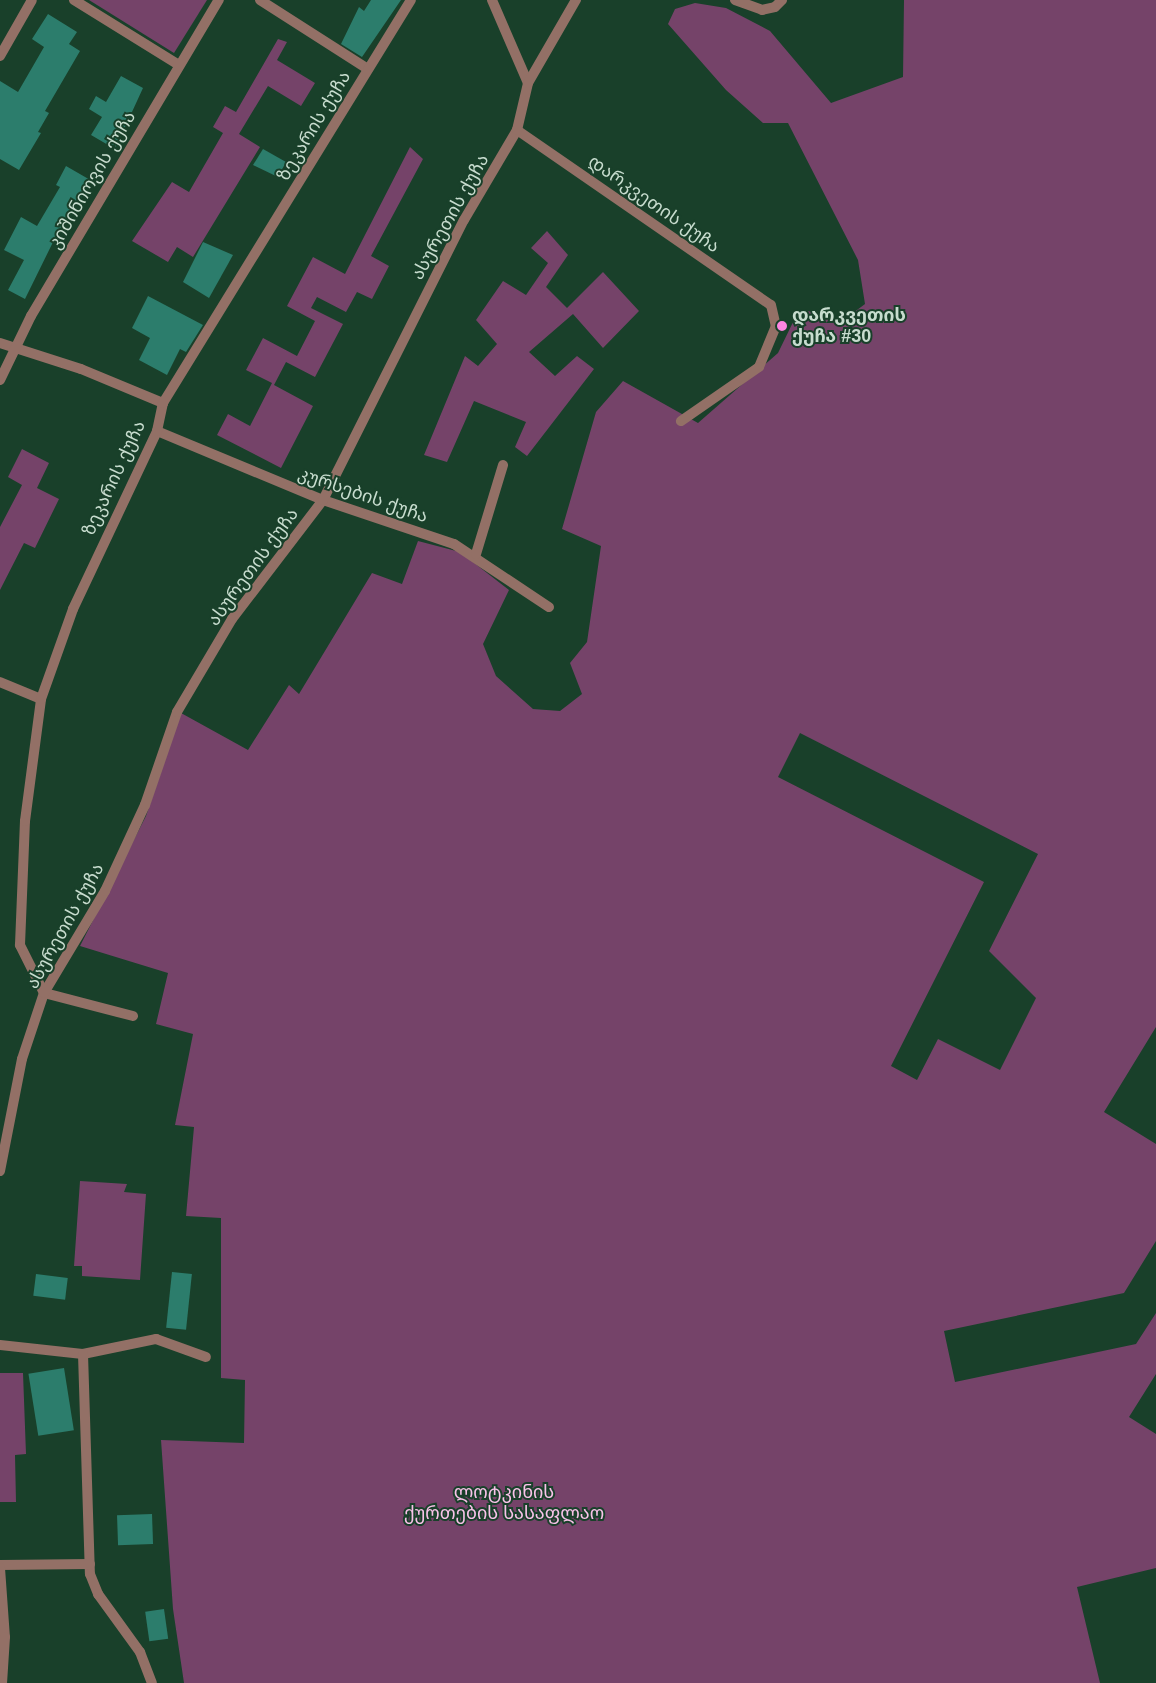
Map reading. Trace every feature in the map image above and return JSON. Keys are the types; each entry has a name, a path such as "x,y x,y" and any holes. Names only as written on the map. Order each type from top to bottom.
{"street":[{"path":"0,56 32,0"},
{"path":"74,0 179,65"},
{"name":"კიშინიოვის ქუჩა","path":"0,380 18,348 31,316 219,0"},
{"path":"260,0 368,69"},
{"name":"ზეკარის ქუჩა","path":"44,993 20,945 19,910 41,699 91,566 157,431 163,403 411,0"},
{"path":"492,0 528,83"},
{"name":"ასურეთის ქუჩა","path":"0,1172 22,1059 44,993 105,891 145,805 177,712 232,619 322,500 464,220 517,130 528,83 576,0"},
{"path":"735,0 762,10 775,7 782,0"},
{"name":"დარკვეთის ქუჩა","path":"517,130 771,305 776,326 759,367 681,421"},
{"path":"0,343 18,348 163,403"},
{"name":"კურსების ქუჩა","path":"157,431 322,500 476,554 549,607"},
{"path":"476,554 502,465"},
{"path":"0,682 41,699"},
{"path":"44,993 133,1016"},
{"path":"0,1345 83,1354 156,1339 206,1357"},
{"path":"83,1354 90,1564 98,1594 140,1652 152,1683"},
{"path":"2,1683 5,1636 0,1567 90,1564"}],"green space":[{"path":"89,0 207,0 174,53"},
{"name":"ლოტკინის ქურთების სასაფლაო","path":"904,0 1156,0 1156,1027 1104,1112 1156,1144 1156,1241 1124,1293 944,1331 955,1382 1136,1344 1156,1313 1156,1374 1129,1417 1156,1434 1156,1568 1077,1587 1100,1683 184,1683 173,1609 161,1440 244,1443 245,1380 221,1378 221,1218 186,1216 194,1127 175,1125 193,1034 156,1024 168,973 80,946 146,816 181,713 248,750 289,685 299,694 372,573 402,584 418,541 460,552 509,590 483,644 496,676 533,709 560,711 582,694 570,663 587,642 601,546 562,529 596,412 623,381 698,423 778,353 796,316 808,311 841,322 865,304 858,260 788,123 763,123 726,90 668,24 675,9 695,3 726,8 770,31 831,103 903,77","holes":["800,733 1038,854 989,951 1036,998 1000,1070 938,1039 917,1080 891,1066 984,882 778,777"]},
{"path":"278,39 287,42 277,60 315,83 301,106 268,86 239,134 260,147 193,257 177,247 168,262 132,241 172,182 189,192 223,133 213,127 225,106 236,112"},
{"path":"410,147 423,159 371,256 389,266 372,299 357,292 346,312 317,297 311,308 343,324 315,377 286,362 274,385 313,406 281,468 217,435 228,414 250,426 272,383 246,370 263,338 297,356 315,321 287,306 313,257 345,274"},
{"path":"547,231 568,255 546,287 567,308 603,272 639,311 603,348 573,314 529,352 555,376 577,356 594,369 527,456 515,447 526,422 474,401 447,462 424,455 465,356 478,366 497,344 476,320 503,281 526,295 548,263 531,248"},
{"path":"22,449 49,463 37,488 59,499 35,548 24,543 0,590 0,527 22,485 8,477"},
{"path":"80,1181 127,1184 124,1192 146,1194 140,1280 82,1276 82,1266 74,1266"},
{"path":"0,1373 23,1373 26,1454 15,1455 16,1502 0,1502"}],"building":[{"path":"371,0 401,0 362,57 341,44 359,7 364,11"},
{"path":"48,14 77,32 69,44 80,51 45,111 49,113 38,132 41,133 19,170 0,159 0,81 18,92 44,47 32,39"},
{"path":"121,76 143,88 115,149 91,135 102,117 89,109 96,96 106,102"},
{"path":"263,149 286,162 278,177 253,165"},
{"path":"66,166 92,181 56,236 25,299 8,290 24,260 4,250 21,217 37,226 60,187 56,185"},
{"path":"203,242 233,255 209,298 183,282"},
{"path":"148,296 203,325 186,352 180,349 167,375 139,360 150,338 132,328"},
{"path":"172,1272 192,1274 186,1330 166,1328"},
{"path":"36,1274 68,1278 65,1300 33,1296"},
{"path":"64,1368 74,1430 38,1436 28,1374"},
{"path":"152,1514 153,1544 118,1545 117,1515"},
{"path":"164,1609 168,1639 149,1641 145,1612"}],"place":[{"name":"დარკვეთის ქუჩა #30","path":"782,326"}]}
